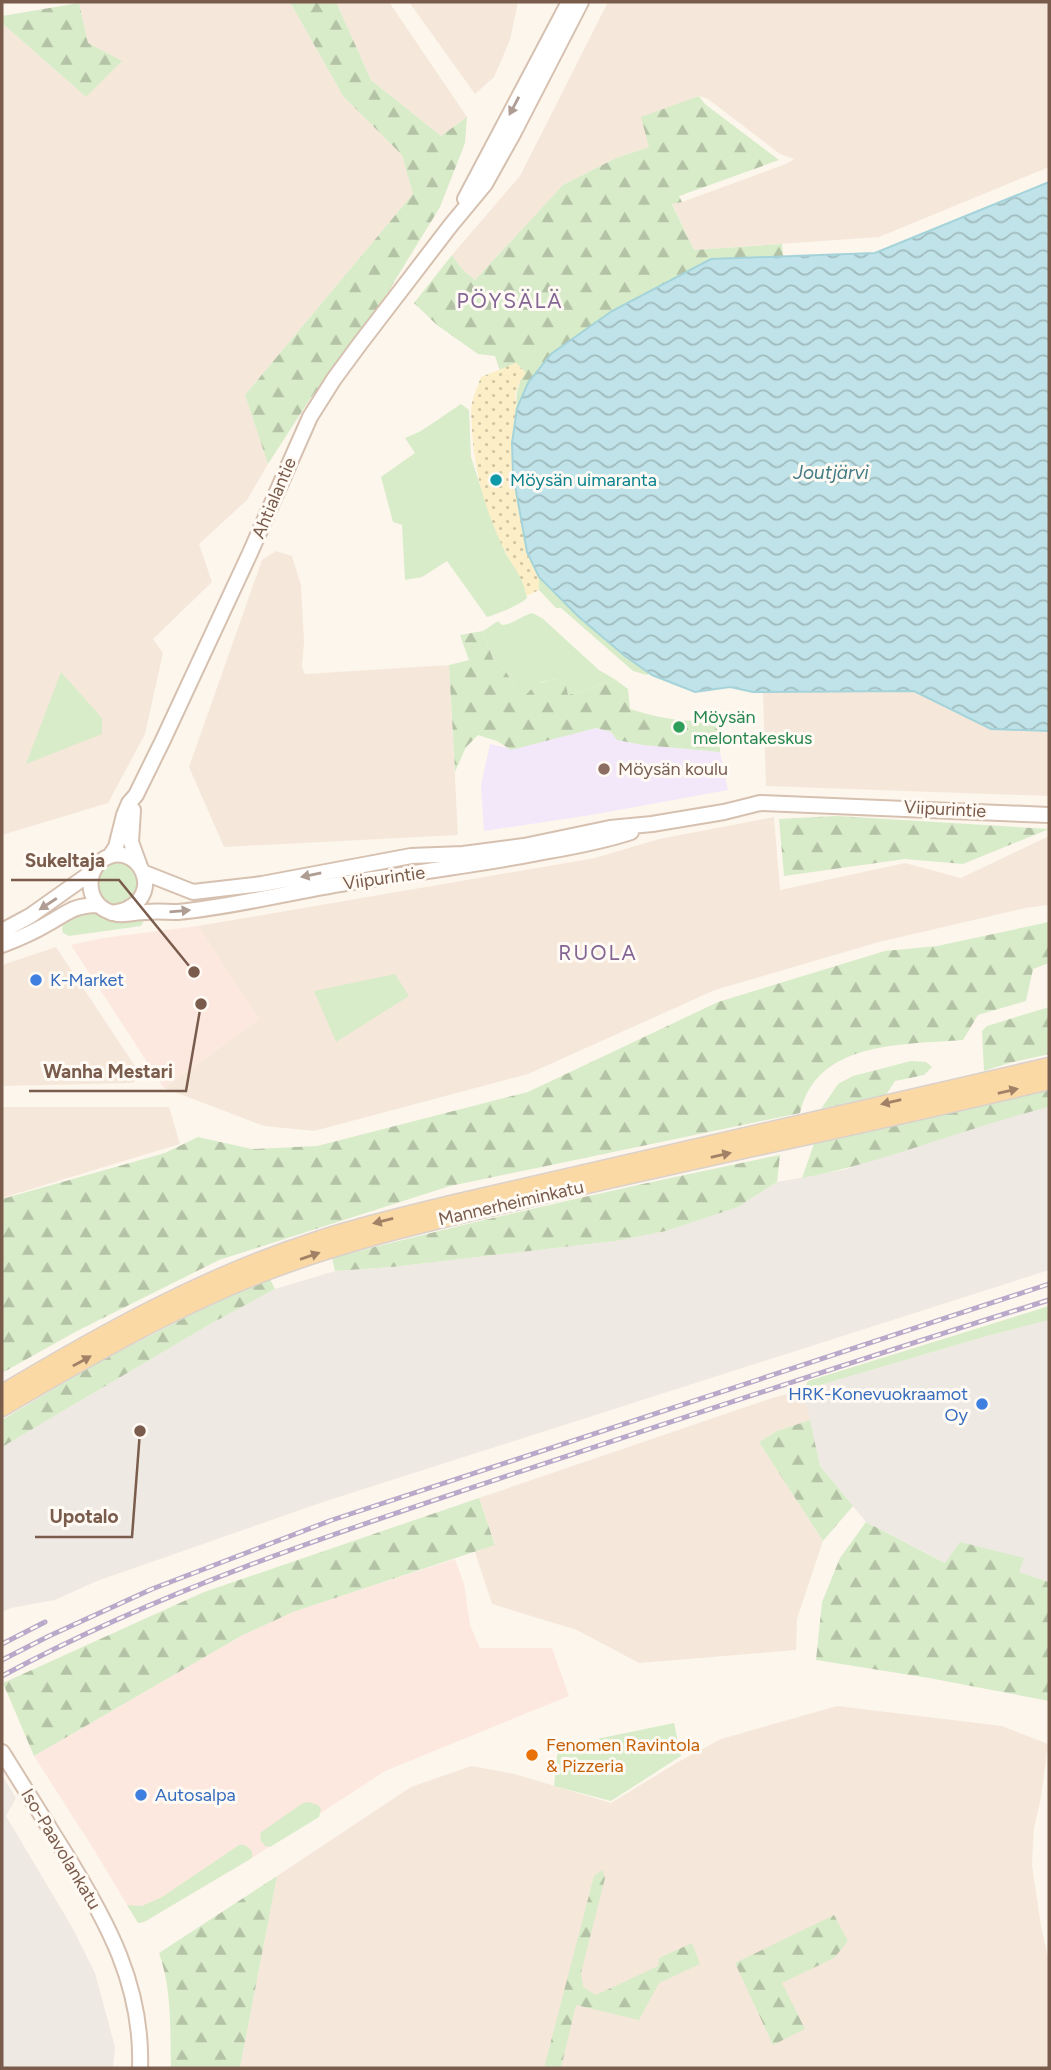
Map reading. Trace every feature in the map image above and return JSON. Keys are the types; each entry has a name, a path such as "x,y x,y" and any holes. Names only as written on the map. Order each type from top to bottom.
{"main road":[{"name":"Ahtialantie","path":"451,225 569,2"},
{"name":"Ahtialantie","path":"110,856 116,847 124,815 136,795 250,554 310,417 334,379 493,172 581,2"},
{"name":"Ahtialantie","path":"136,795 131,842 142,869"},
{"name":"Viipurintie","path":"142,869 193,892 203,891 262,884 411,856 463,854 524,846 610,828 724,812 760,803 1049,815"},
{"name":"Viipurintie","path":"112,913 125,915 194,910 337,885 489,863 590,844 652,824"},
{"path":"2,931 30,916 110,856 125,856 142,869 146,884 137,902 128,909 112,913 97,905 80,906 2,945"},
{"path":"92,872 90,886 97,905"},
{"name":"Mannerheiminkatu","path":"2,1394 66,1355 188,1290 312,1241 446,1205 1049,1066"},
{"name":"Mannerheiminkatu","path":"2,1408 73,1366 194,1302 317,1254 373,1237 504,1205 1049,1081"},
{"name":"Iso-Paavolankatu","path":"2,1752 105,1920 136,2007 141,2046 140,2068"}],"shaded area":[{"path":"290,2 343,96 402,155 413,194 245,395 268,464 247,500 199,544 212,582 153,639 163,653 145,734 108,803 2,835 2,23 86,97 88,43 79,3"},
{"path":"336,2 389,2 467,117 441,136 371,80"},
{"path":"409,2 518,2 510,40 494,77 475,94"},
{"path":"608,2 1049,2 1049,167 879,237 694,250 672,203 682,202 794,159 780,154 708,99 699,96 679,104 649,147 616,158 563,185 475,280 462,269 452,255 520,176"},
{"path":"276,551 292,556 301,585 304,642 302,667 305,674 449,665 458,835 224,847 189,767 262,560"},
{"path":"915,691 991,729 1049,731 1049,796 766,786 763,692"},
{"name":"Möysän koulu","path":"596,728 611,732 618,740 643,745 720,752 728,790 484,831 481,785 490,744 512,749"},
{"path":"774,817 780,890 905,863 961,878 1049,836 1049,905 1025,908 879,942 715,990 528,1074 314,1131 264,1126 164,1088 259,1019 198,926 595,858 659,839"},
{"path":"198,926 259,1019 164,1088 71,945 103,938"},
{"path":"56,947 135,1066 138,1075 133,1083 2,1086 2,965"},
{"path":"2,1107 169,1107 180,1144 2,1198"},
{"path":"1049,1107 1049,1270 323,1502 97,1581 55,1600 2,1612 2,1447 212,1323 275,1289 335,1271 616,1241 666,1231 738,1207 777,1182 843,1170 1010,1116"},
{"path":"1049,1320 1049,1582 1018,1572 1023,1558 946,1563 866,1522 820,1466 803,1390"},
{"path":"803,1390 810,1420 777,1431 759,1442 823,1541 797,1619 796,1650 639,1663 577,1630 492,1604 475,1552 495,1544 479,1498 772,1398"},
{"path":"455,1559 464,1584 470,1625 480,1648 552,1648 569,1696 385,1771 252,1858 144,1922 138,1923 34,1756 241,1636 293,1612"},
{"path":"837,1706 1002,1726 1048,1744 1034,1828 1032,1865 1049,1962 1049,2068 240,2068 277,1876 411,1787 471,1766 515,1774 611,1803 721,1739"},
{"path":"2,1775 16,1798 6,1816 72,1927 95,1973 115,2047 113,2068 2,2068"}],"green space":[{"path":"290,2 336,2 371,80 441,136 467,117 465,143 440,207 380,305 310,399 268,464 245,395 413,194 402,155 343,96"},
{"path":"79,3 88,43 122,61 86,97 2,23 2,16"},
{"path":"699,96 705,104 779,160 679,196 682,202 672,204 694,250 782,244 783,256 711,259 612,311 551,354 529,383 517,408 518,389 525,372 516,363 500,371 495,356 478,354 437,325 414,303 452,255 462,269 475,280 563,185 616,158 649,147 641,117"},
{"path":"461,404 469,410 471,457 492,521 506,554 523,579 527,598 487,617 447,561 422,577 405,580 402,525 393,522 381,477 415,453 405,438 421,431"},
{"path":"539,577 592,628 649,673 647,675 633,671 561,608 556,608 539,590"},
{"path":"532,613 542,618 599,670 616,680 568,695 566,685 555,679 542,682 521,702 504,669 493,659 483,631 498,621 502,625"},
{"path":"483,631 493,659 504,669 521,701 535,686 555,679 566,685 568,695 616,680 628,689 630,709 675,719 720,720 720,752 617,740 611,732 596,728 511,750 497,741 478,735 466,747 455,772 449,665 469,660 460,635"},
{"path":"61,672 102,718 102,734 26,764"},
{"path":"837,816 1049,829 963,864 905,859 784,876 779,819"},
{"path":"118,863 133,869 139,884 133,899 118,905 103,899 97,884 103,869"},
{"path":"89,910 117,919 147,915 141,926 69,936 63,933 64,921"},
{"path":"1049,922 1049,963 1033,969 1026,1001 978,1015 963,1040 890,1046 843,1059 824,1072 809,1089 800,1113 450,1186 219,1260 77,1331 2,1373 2,1199 165,1153 198,1137 252,1149 317,1146 528,1092 718,1002 885,951 937,946"},
{"path":"395,974 409,996 336,1042 314,991"},
{"path":"1049,1007 1049,1054 984,1071 982,1031 987,1026"},
{"path":"911,1061 926,1062 932,1067 924,1075 895,1081 886,1095 821,1109 838,1084 853,1076"},
{"path":"1049,1090 1049,1107 865,1163 802,1178 814,1144"},
{"path":"780,1155 777,1182 738,1207 666,1231 616,1241 335,1271 332,1258 555,1204"},
{"path":"270,1279 275,1289 212,1323 2,1447 2,1420 95,1364 198,1311"},
{"path":"1049,1306 1049,1320 803,1390 808,1381"},
{"path":"810,1420 820,1466 853,1506 823,1541 759,1442 777,1431"},
{"path":"479,1498 495,1545 293,1612 241,1636 34,1756 3,1683 204,1592"},
{"path":"866,1522 945,1563 960,1542 1024,1558 1019,1572 1049,1582 1049,1701 816,1660 822,1602 840,1558"},
{"path":"674,1723 681,1756 611,1801 554,1786 558,1747"},
{"path":"309,1802 321,1809 319,1817 270,1847 265,1846 260,1833 303,1803"},
{"path":"239,1845 245,1845 252,1851 252,1858 144,1922 138,1923 127,1905 142,1906 162,1897"},
{"path":"602,1870 605,1878 581,1973 583,1987 596,1995 658,1966 659,1958 692,1943 700,1964 659,1983 639,2020 576,2005 561,2068 544,2068 594,1876"},
{"path":"277,1876 240,2068 171,2068 168,1995 159,1953"},
{"path":"834,1915 848,1941 834,1958 782,1983 805,2029 773,2045 735,1963"}],"sand":[{"name":"Möysän uimaranta","path":"516,363 526,373 515,395 517,408 512,444 527,552 539,577 539,590 527,596 487,508 475,461 471,416 471,406 481,377"}],"water":[{"name":"Joutjärvi","path":"1049,182 1049,731 991,729 914,691 753,692 730,687 695,692 652,675 625,656 579,617 539,577 527,552 513,474 512,443 517,408 528,383 551,354 612,311 711,259 875,253"}],"railway":[{"path":"2,1660 152,1589 332,1520 1049,1284"},
{"path":"2,1676 128,1615 323,1538 1049,1300"},
{"path":"2,1644 45,1622"}],"place":[{"name":"Möysän uimaranta","path":"496,480"},
{"name":"Möysän melontakeskus","path":"679,727"},
{"name":"Möysän koulu","path":"604,769"},
{"name":"Sukeltaja","path":"194,972"},
{"name":"K-Market","path":"36,980"},
{"name":"Wanha Mestari","path":"201,1004"},
{"name":"HRK-Konevuokraamot Oy","path":"982,1404"},
{"name":"Upotalo","path":"140,1431"},
{"name":"Fenomen Ravintola & Pizzeria","path":"532,1755"},
{"name":"Autosalpa","path":"141,1795"}],"district":[{"name":"PÖYSÄLÄ","path":"510,300"},
{"name":"RUOLA","path":"598,952"}]}
